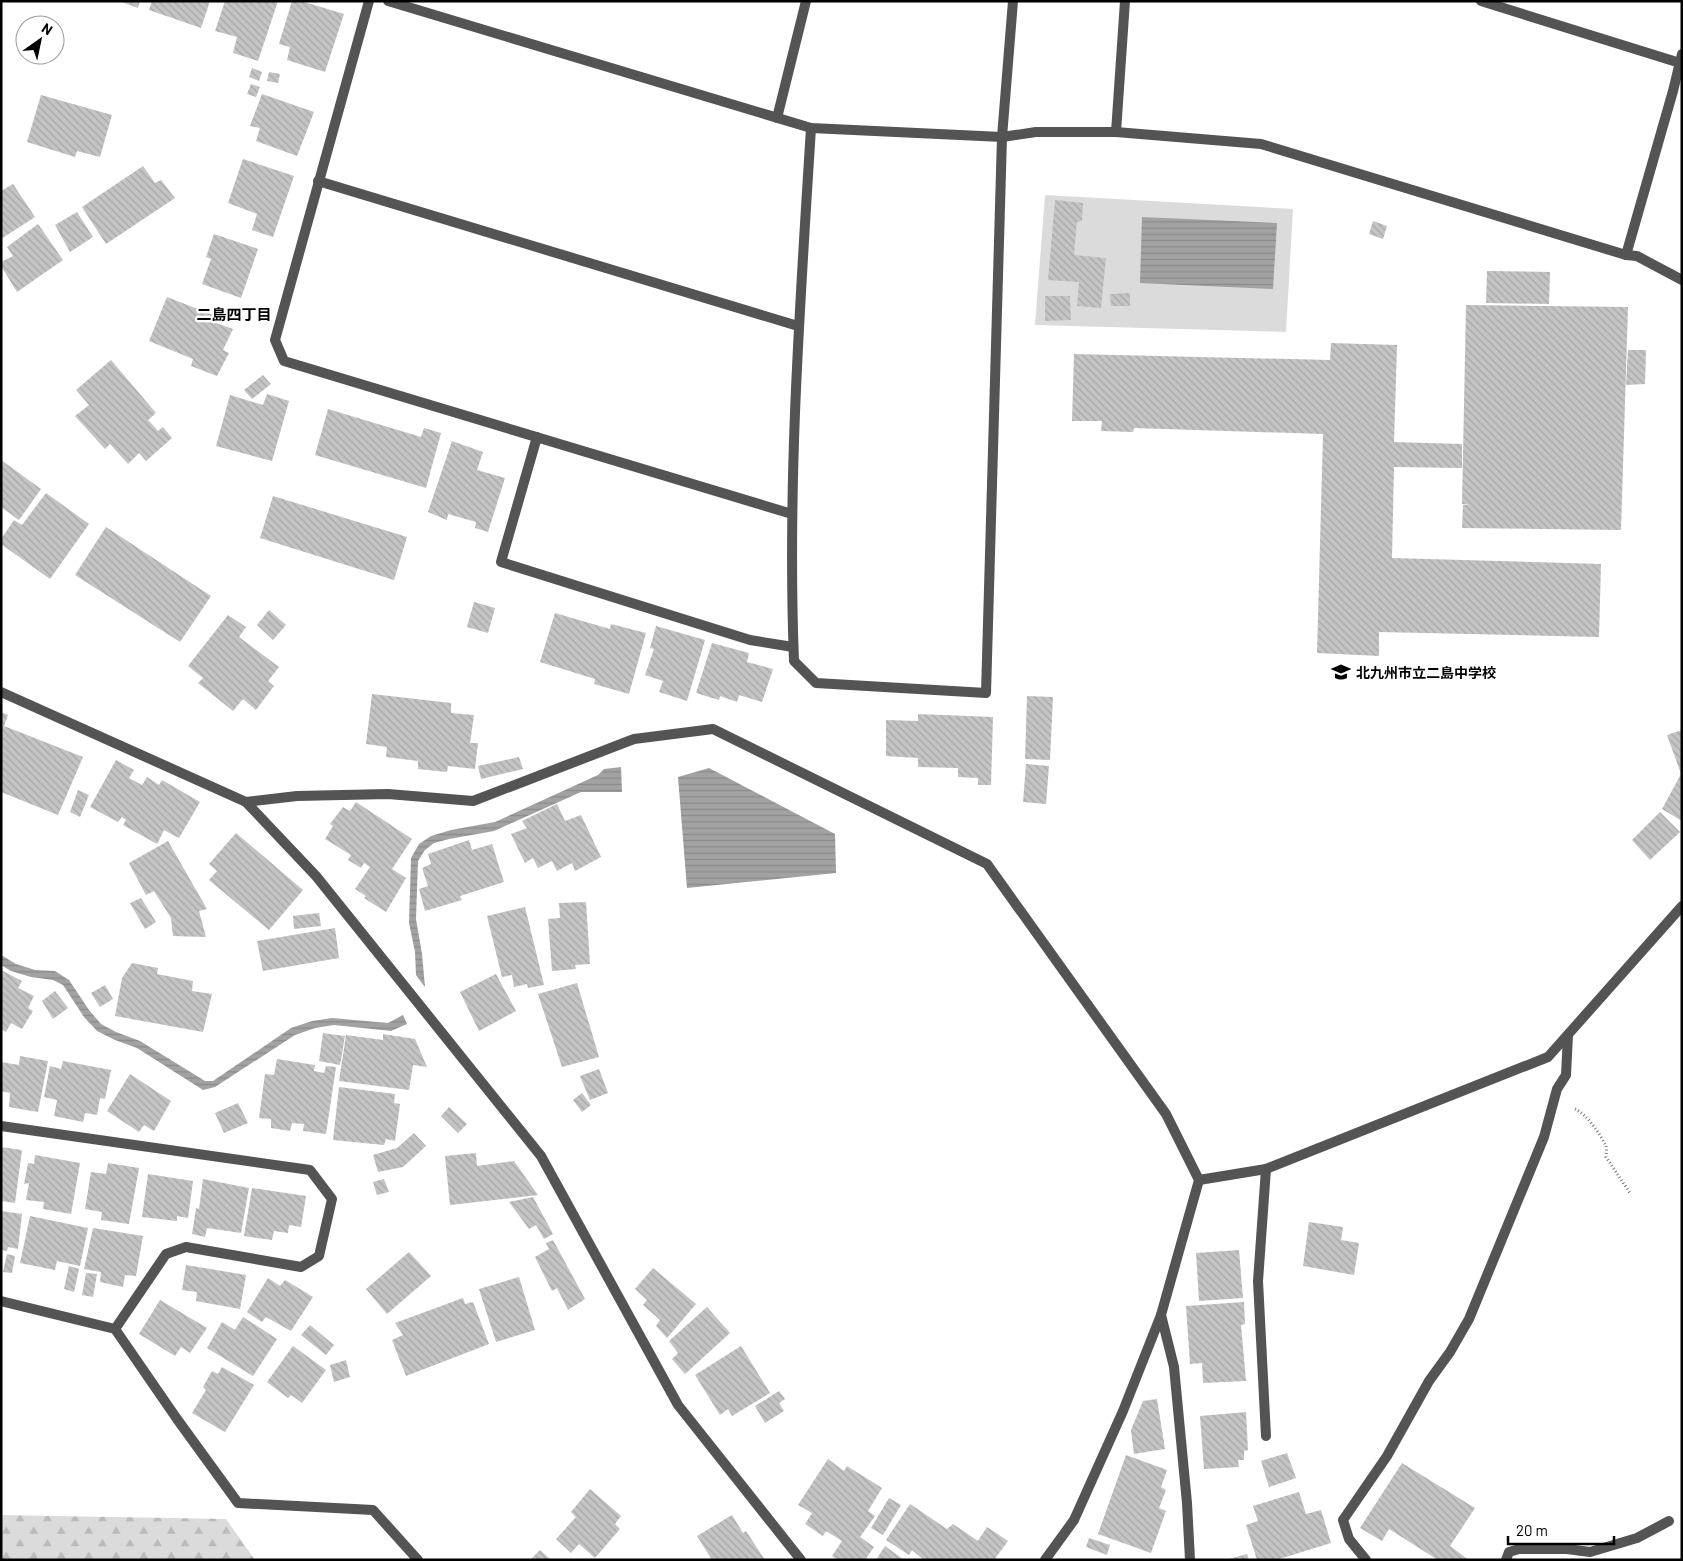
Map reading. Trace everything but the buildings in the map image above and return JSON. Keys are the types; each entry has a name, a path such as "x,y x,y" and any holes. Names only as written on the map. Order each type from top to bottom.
{"street":[{"path":"369,1 275,340 284,361 792,514"},
{"path":"388,1 811,128 1002,137 1036,132 1116,132 1261,144 1626,256 1637,256 1682,280"},
{"path":"777,118 806,1"},
{"path":"811,128 798,326 792,514 794,661 816,683 986,693 1002,137 1013,1"},
{"path":"1116,132 1125,1"},
{"path":"1481,1 1681,59 1626,256"},
{"path":"318,181 798,326"},
{"path":"536,437 501,562 750,640 793,647"},
{"path":"1,692 246,802 316,876 541,1156 678,1405 800,1560"},
{"path":"246,802 297,796 388,794 472,801 634,739 713,729 987,864 1166,1114 1199,1180 1161,1315 1123,1411 1074,1520 1045,1560"},
{"path":"1199,1180 1266,1169 1548,1057 1682,906"},
{"path":"1366,1560 1349,1539 1343,1520 1387,1456 1429,1381 1450,1352 1469,1319 1544,1137 1557,1089 1566,1074 1568,1035"},
{"path":"1,1126 310,1170 332,1199 319,1256 301,1266 186,1247 166,1254 115,1329"},
{"path":"1266,1169 1258,1281 1266,1436"},
{"path":"1,1300 115,1329 176,1419 238,1503 373,1510 418,1560"},
{"path":"1161,1315 1174,1367 1187,1503 1190,1560"},
{"path":"1506,1560 1510,1552 1519,1548 1567,1549 1590,1552 1637,1538 1669,1521"}],"path":[{"path":"1554,1101 1581,1112 1607,1148 1606,1157 1630,1193"}],"green space":[{"path":"1045,195 1293,209 1286,332 1035,325"},
{"path":"1,1515 226,1519 255,1560 1,1560"}],"shaded area":[{"path":"1142,217 1277,223 1273,289 1140,283"},
{"path":"621,767 622,792 581,792 494,831 434,843 425,850 418,861 416,919 425,987 416,975 415,952 409,923 411,858 419,844 431,836 451,830 495,822 598,775 604,769"},
{"path":"709,768 835,834 836,873 687,888 678,777"},
{"path":"1,955 16,964 35,970 55,971 69,980 101,1024 140,1041 205,1081 213,1081 291,1028 312,1021 332,1018 388,1023 403,1015 407,1024 391,1031 334,1025 315,1028 295,1035 215,1087 203,1090 137,1048 97,1031 84,1017 63,985 53,980 31,977 11,971 1,965"}],"place":[{"name":"北九州市立二島中学校","path":"1341,672"}],"district":[{"name":"二島四丁目","path":"234,314"}]}
